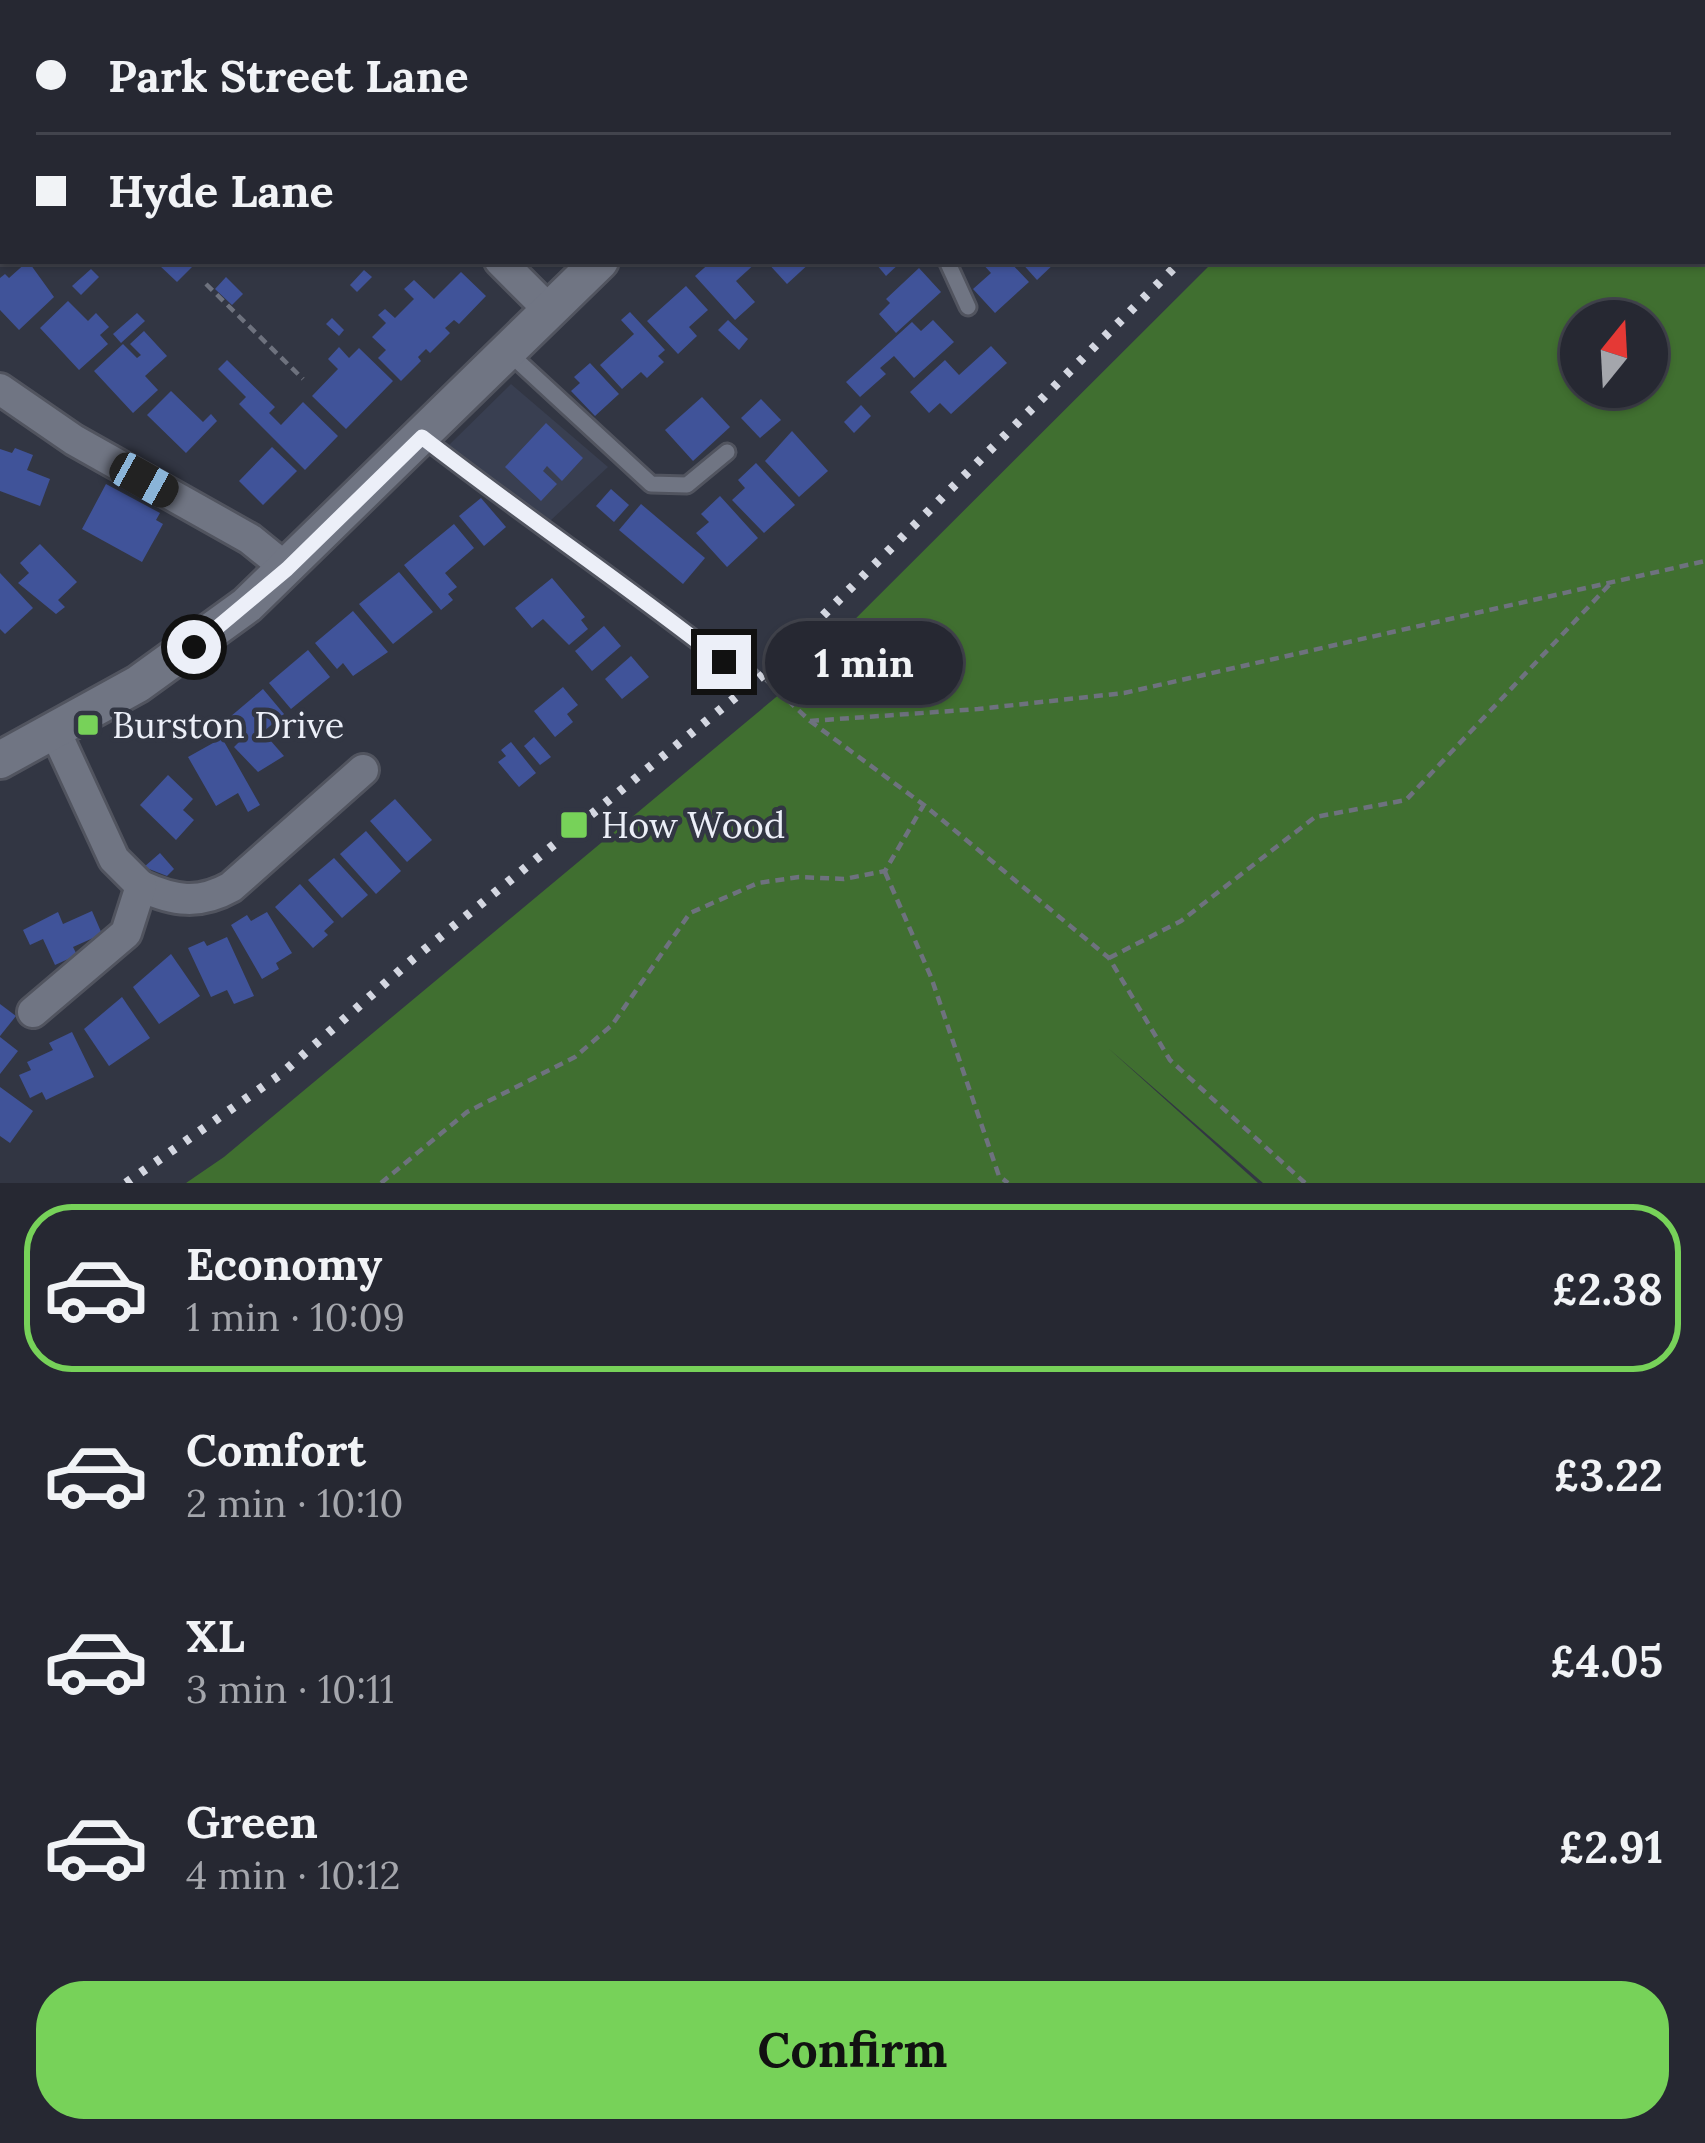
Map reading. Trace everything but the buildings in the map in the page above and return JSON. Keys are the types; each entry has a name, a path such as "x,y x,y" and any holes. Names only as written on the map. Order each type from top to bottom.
{"street":[{"path":"503,264 548,309"},
{"path":"0,760 138,684 194,647 287,569 597,264"},
{"path":"0,389 74,440 250,539 287,569"},
{"path":"54,729 114,859 141,886 182,900 213,897 231,887 363,770"},
{"path":"33,1012 126,933 141,886"}],"lane":[{"path":"948,264 968,308"},
{"path":"507,351 650,484 687,485 727,452"},
{"path":"422,437 724,662"}],"path":[{"path":"206,284 303,379"},
{"path":"810,721 1124,693 1705,561"},
{"path":"1109,958 1181,921 1316,817 1406,800 1610,584"},
{"path":"724,662 746,658 810,721 924,805 1109,958 1170,1060 1305,1183"},
{"path":"381,1183 467,1112 575,1057 612,1025 689,913 758,883 799,877 844,879 885,871 924,805"},
{"path":"885,871 931,977 999,1176 1008,1183"}],"shaded area":[{"path":"511,384 608,467 550,521 448,446"}],"green space":[{"path":"1211,264 1705,264 1705,1183 1263,1183 1108,1048 1258,1183 186,1183 224,1157 781,693"}],"railway":[{"path":"126,1183 281,1074 413,959 763,675 1178,264"}],"place":[{"name":"Burston Drive","path":"88,725"},
{"name":"How Wood","path":"574,825"}],"route":[{"path":"194,647 287,569 422,437 724,662"}]}
